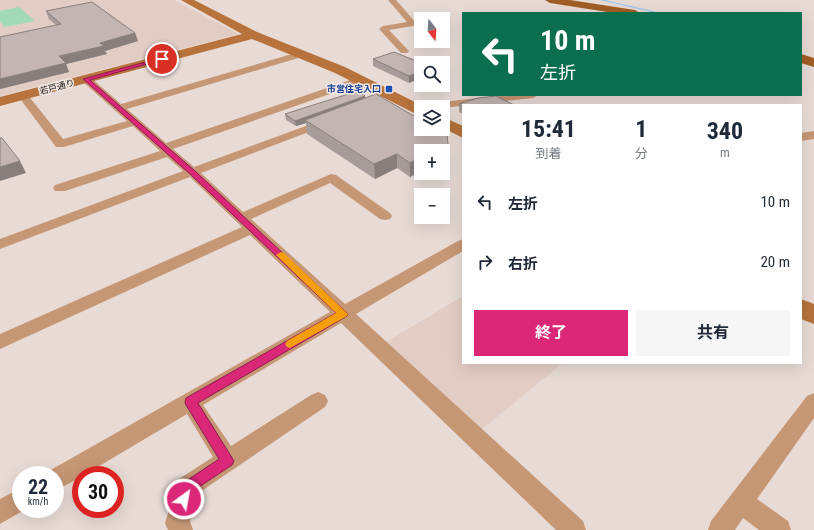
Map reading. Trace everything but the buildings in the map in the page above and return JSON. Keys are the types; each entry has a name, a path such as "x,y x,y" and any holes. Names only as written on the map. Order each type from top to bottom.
{"main road":[{"path":"550,0 583,2 630,12"},
{"path":"802,58 814,63"}],"street":[{"path":"186,0 253,35 302,54 414,105"},
{"path":"392,0 414,24 383,29 404,51"},
{"name":"若戸通り","path":"0,102 253,35"},
{"path":"120,108 302,54"},
{"path":"86,79 192,172 574,530"},
{"path":"60,188 360,80"},
{"path":"23,96 60,144 135,122"},
{"path":"378,102 392,96"},
{"path":"450,105 524,96"},
{"path":"0,244 341,116"},
{"path":"450,126 462,132"},
{"path":"802,137 814,135"},
{"path":"0,342 247,223 331,178 385,216"},
{"path":"64,475 462,245"},
{"path":"802,309 814,315"},
{"path":"181,530 177,522 187,488 318,401"},
{"path":"190,402 228,461"},
{"path":"720,530 812,410"},
{"path":"741,502 779,530"},
{"path":"0,512 12,505"}],"shaded area":[{"path":"0,0 174,0 239,34 0,96"},
{"path":"462,297 462,364 562,364 476,434 381,345"}],"green space":[{"path":"19,7 35,21 5,27 0,22 0,11"}],"waterway":[{"path":"601,0 655,12"}],"slow traffic":[{"path":"281,255 343,314 290,344"}],"place":[{"name":"市営住宅入口","path":"389,89"}],"route":[{"path":"162,59 86,79 192,172 343,314 190,402 228,461 187,488 184,499"}]}
